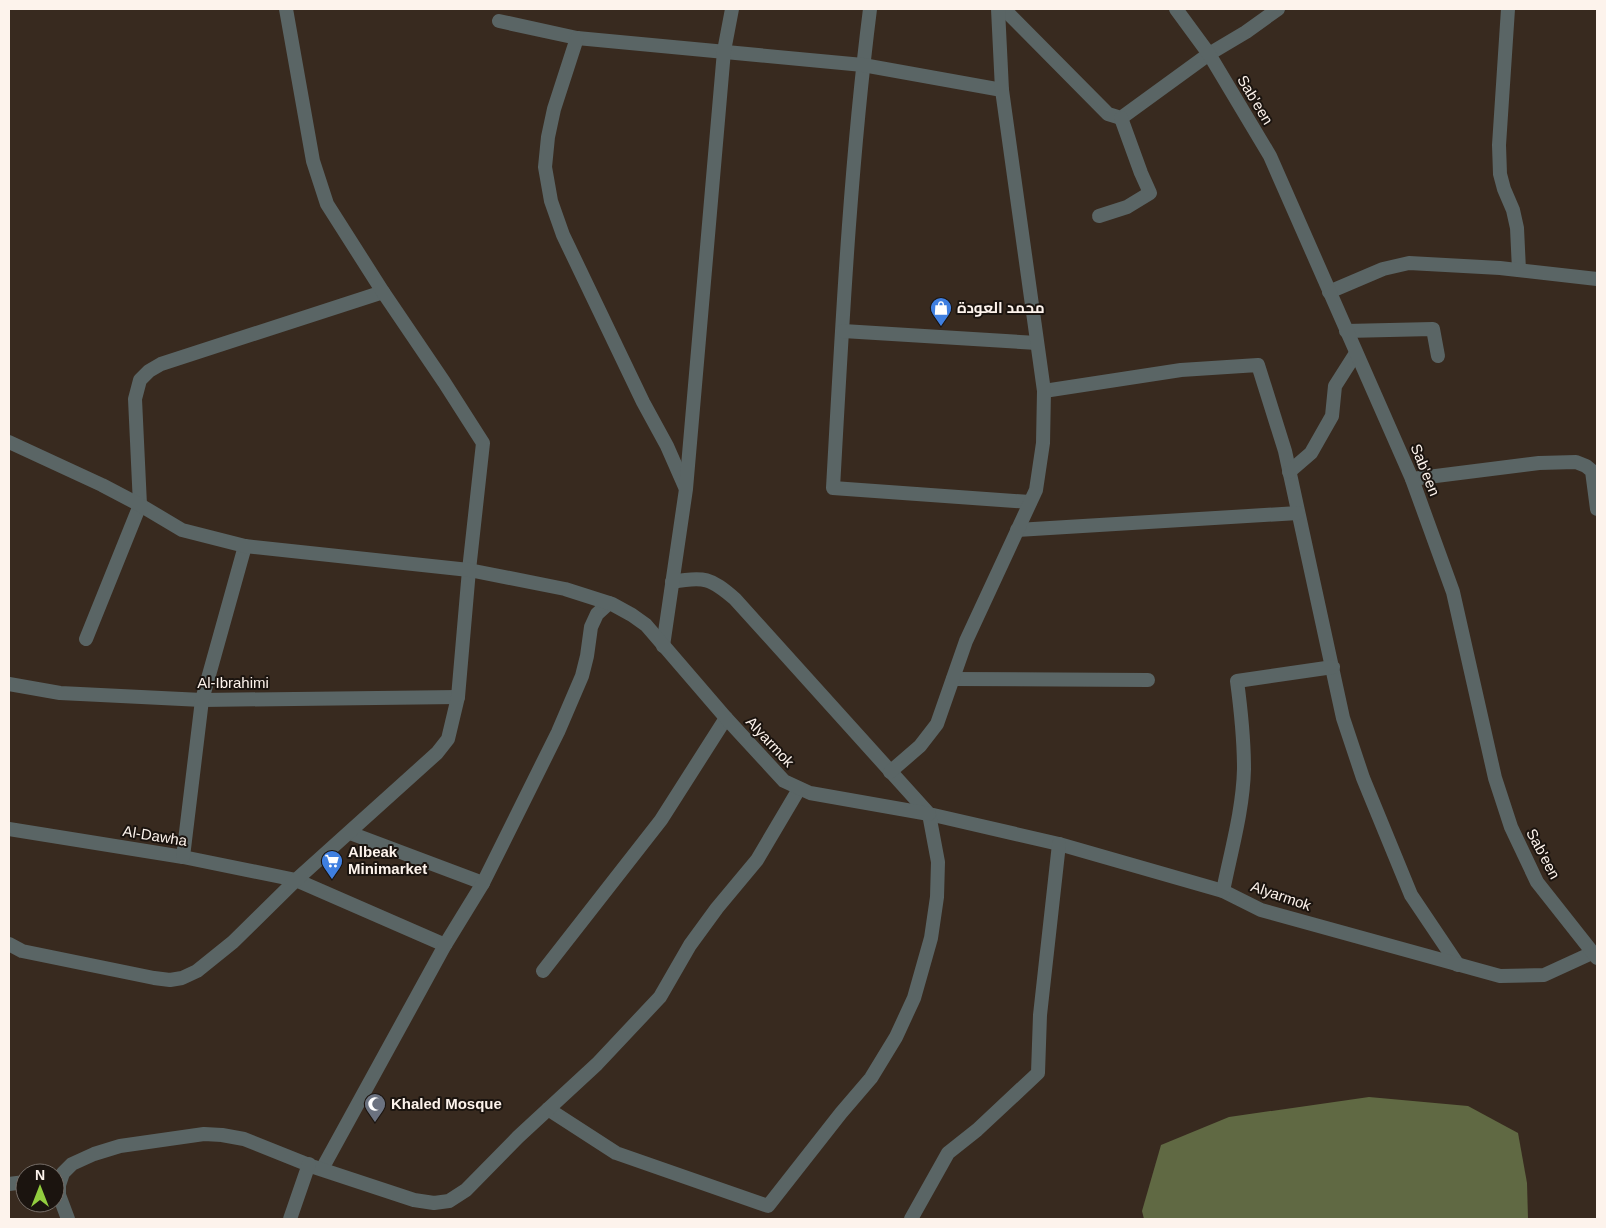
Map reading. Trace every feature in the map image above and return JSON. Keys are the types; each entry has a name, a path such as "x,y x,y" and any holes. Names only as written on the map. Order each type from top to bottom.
{"street":[{"path":"9,944 22,951 154,978 170,980 182,978 197,971 233,942 296,880 437,753 448,739 458,697 483,443 327,204 313,161 286,9"},
{"path":"663,646 686,489 724,51 732,9"},
{"path":"870,9 863,65 833,488 1030,502"},
{"path":"890,772 920,746 937,724 966,642 1036,490 1043,443 1044,391 1002,90 998,9"},
{"path":"1004,9 1108,114 1120,118"},
{"name":"Sab'een","path":"1176,9 1208,54 1270,156 1412,479 1453,592 1496,778 1511,827 1537,882 1595,956"},
{"path":"1120,118 1208,54 1246,32 1278,9"},
{"path":"1508,9 1499,145 1500,174 1518,228 1519,270"},
{"path":"499,21 577,38 863,65 1002,90"},
{"path":"577,38 554,109 548,137 545,168 551,201 563,235 643,402 667,446 686,489"},
{"path":"1099,216 1127,206 1150,193 1120,118"},
{"path":"1329,292 1383,270 1409,263 1519,270 1597,279"},
{"path":"86,639 140,505 135,399 140,380 149,371 161,364 383,292"},
{"path":"1346,331 1433,329 1438,356"},
{"path":"843,331 1038,342"},
{"path":"1289,472 1311,453 1332,416 1335,386 1356,353"},
{"path":"1044,391 1181,370 1258,365 1284,451 1344,718 1363,778 1411,895 1458,965"},
{"name":"Alyarmok","path":"9,442 102,484 182,530 245,546 469,570 565,588 609,603 646,625 784,782 799,789 930,814 1059,844 1223,891 1262,910 1500,976 1544,975 1595,956"},
{"path":"1412,479 1539,463 1576,462 1592,471 1597,509"},
{"path":"1017,530 1298,513"},
{"path":"183,857 202,700 245,546"},
{"path":"548,1109 616,1153 768,1206 871,1078 896,1037 914,998 930,938 937,897 938,862 930,814 735,599 718,584 704,579 691,578 672,582"},
{"path":"290,1219 315,1167 483,883 558,732 582,676 591,627 597,614 609,603"},
{"path":"1223,891 1237,822 1244,772 1244,733 1237,681 1332,667"},
{"path":"953,679 1148,680"},
{"name":"Al-Ibrahimi","path":"9,684 60,693 202,700 458,697"},
{"path":"543,971 661,820 726,718"},
{"path":"65,1171 72,1164 94,1154 120,1146 204,1134 222,1134 244,1139 315,1167 414,1200 434,1203 449,1201 466,1190 548,1109 597,1064 660,997 690,945 717,908 757,860 799,789"},
{"name":"Al-Dawha","path":"9,829 183,857 296,880 445,945"},
{"path":"350,833 483,883"},
{"path":"911,1219 948,1153 977,1130 1038,1073 1040,1015 1059,844"}],"green space":[{"path":"1369,1097 1468,1106 1518,1133 1527,1183 1528,1219 1144,1219 1142,1211 1161,1145 1229,1117"}],"place":[{"name":"محمد العودة","path":"941,327"},
{"name":"Albeak Minimarket","path":"332,880"},
{"name":"Khaled Mosque","path":"375,1123"}]}
